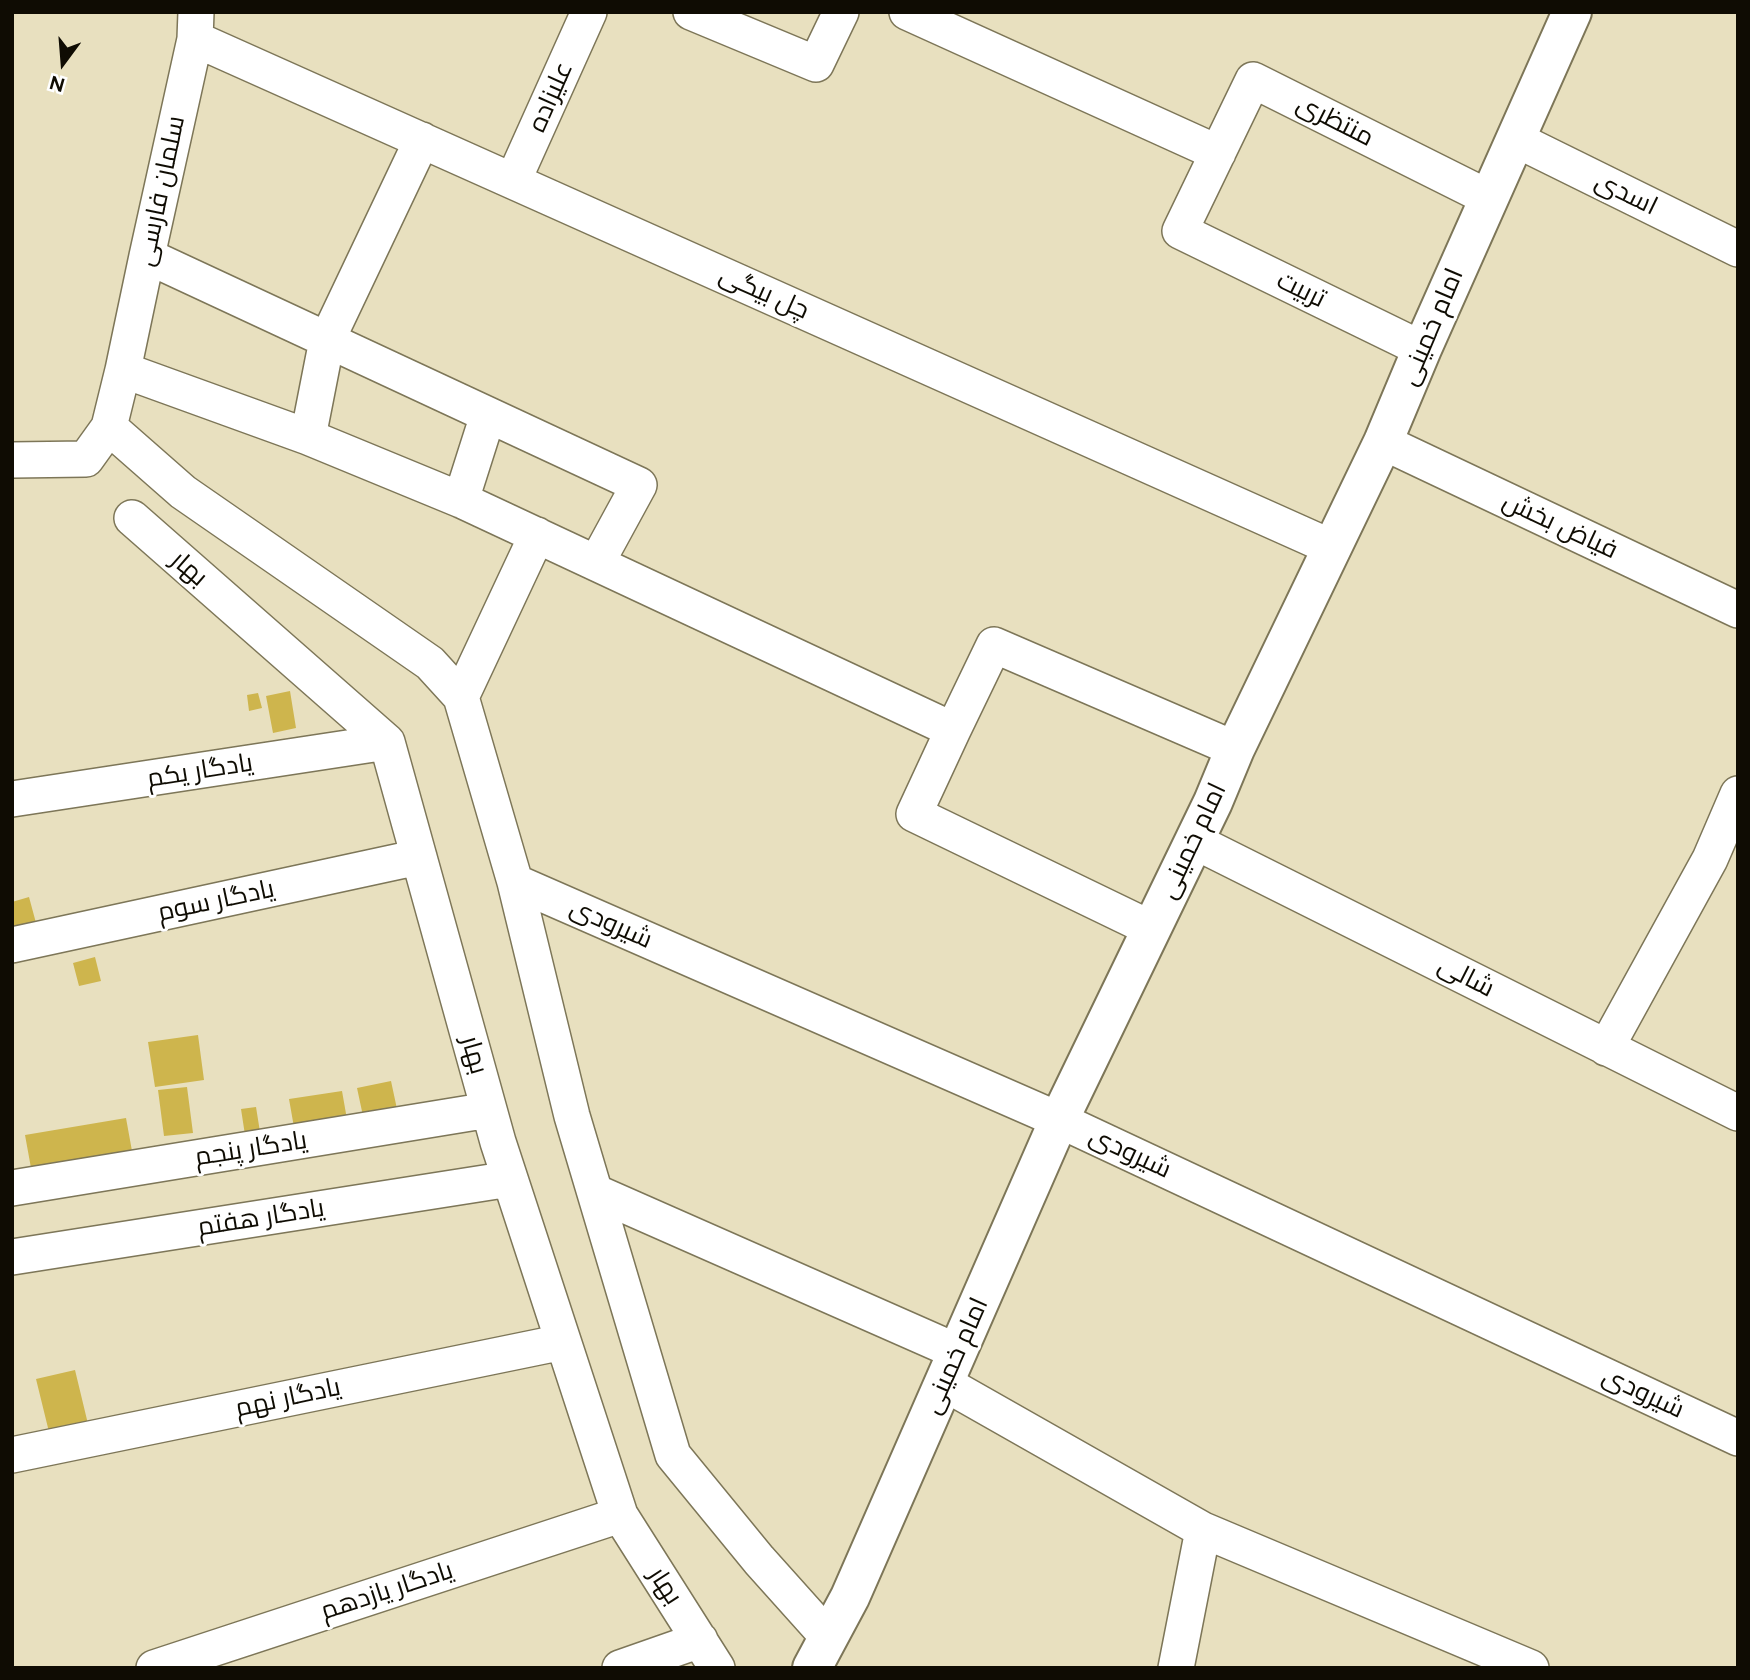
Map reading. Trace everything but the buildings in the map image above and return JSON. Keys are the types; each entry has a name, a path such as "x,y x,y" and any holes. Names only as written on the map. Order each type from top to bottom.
{"street":[{"name":"علیزاده","path":"513,181 589,12"},
{"path":"691,12 816,64 841,12"},
{"path":"907,12 1218,153"},
{"name":"امام خمینی","path":"820,1652 850,1597 1059,1120 1383,442 1572,12"},
{"name":"چل بیگی","path":"196,26 422,140 1333,548"},
{"name":"سلمان فارسی","path":"109,426 196,26"},
{"name":"منتظری","path":"1180,231 1253,80 1489,198"},
{"name":"اسدی","path":"1515,139 1738,249"},
{"path":"308,437 327,340 422,140"},
{"name":"تربیت","path":"1180,231 1422,349"},
{"path":"147,256 639,485 597,562"},
{"path":"123,370 308,437 461,500 953,730"},
{"path":"461,500 488,415"},
{"path":"12,460 86,459 109,426 183,492 430,663 461,697 515,882 572,1116 673,1455 759,1560 820,1652"},
{"name":"فیاض بخش","path":"1383,442 1738,610"},
{"name":"بهار","path":"132,519 387,742 489,1110 620,1515 709,1654"},
{"path":"461,697 537,535"},
{"path":"1152,929 914,814 994,645 1235,749"},
{"name":"یادگار یکم","path":"12,799 387,742"},
{"path":"1606,1048 1724,865 1738,794"},
{"name":"شالی","path":"1194,841 1738,1113"},
{"name":"یادگار سوم","path":"12,945 419,857"},
{"name":"شیرودی","path":"515,882 1059,1120 1738,1438"},
{"name":"یادگار پنجم","path":"12,1188 489,1110"},
{"name":"یادگار هفتم","path":"12,1256 510,1179"},
{"path":"595,1192 951,1367 1203,1531 1531,1668"},
{"name":"یادگار نهم","path":"12,1454 563,1342"},
{"name":"یادگار یازدهم","path":"154,1668 620,1515"},
{"path":"1176,1668 1203,1531"},
{"path":"620,1668 709,1654"}]}
